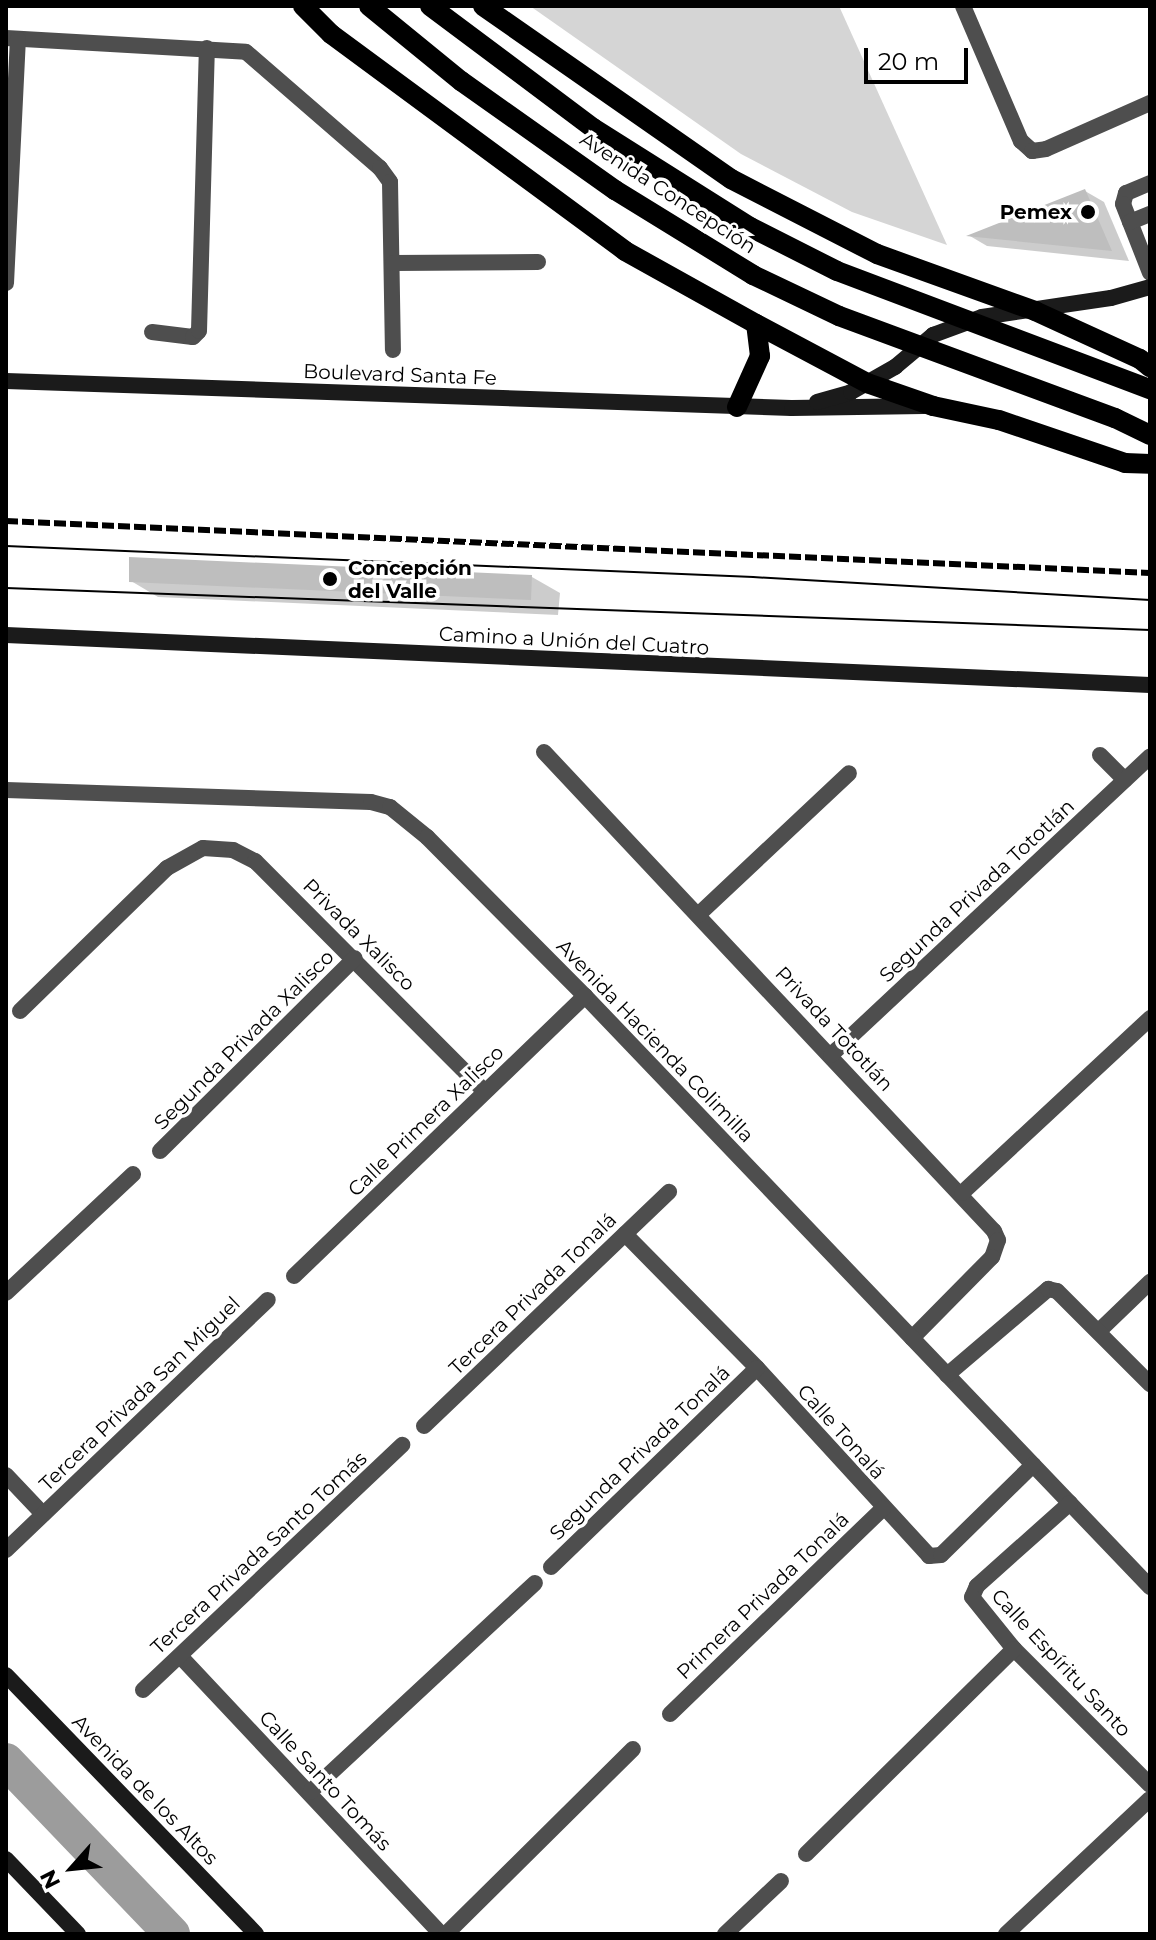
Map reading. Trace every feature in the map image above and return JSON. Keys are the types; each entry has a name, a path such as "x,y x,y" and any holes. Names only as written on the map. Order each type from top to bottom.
{"main road":[{"path":"303,6 331,34 625,251 756,324 867,383 933,406 999,420 1125,463 1149,465"},
{"name":"Avenida Concepción","path":"369,6 461,81 627,198 753,275 839,316 1115,418 1150,435"},
{"name":"Avenida Concepción","path":"430,6 593,128 750,227 860,279 1150,389"},
{"path":"483,6 731,179 877,254 1035,311 1150,367"},
{"path":"737,407 760,356 756,324"}],"street":[{"path":"963,6 1021,141 1032,151 1046,149 1150,103"},
{"path":"6,283 12,38 246,52 384,172 390,182 393,350"},
{"path":"152,332 193,337 199,331 207,48"},
{"path":"1150,183 1126,193 1123,204 1150,273"},
{"path":"1130,222 1150,214"},
{"path":"393,263 538,262"},
{"name":"Boulevard Santa Fe","path":"792,408 851,392 895,367 933,335 982,317 1111,298 1150,287"},
{"name":"Boulevard Santa Fe","path":"6,381 737,407 933,406"},
{"name":"Camino a Unión del Cuatro","path":"6,635 1147,686"},
{"name":"Privada Tototlán","path":"544,752 962,1193 994,1231 998,1240 997,1250 912,1338"},
{"path":"1100,755 1125,780"},
{"name":"Segunda Privada Tototlán","path":"831,1055 1150,757"},
{"path":"698,915 849,773"},
{"name":"Avenida Hacienda Colimilla","path":"6,790 371,802 390,807 427,837 585,996 1150,1587"},
{"name":"Privada Xalisco","path":"20,1011 167,868 203,848 233,850 255,861 355,958 484,1091"},
{"name":"Segunda Privada Xalisco","path":"160,1151 355,958"},
{"name":"Calle Primera Xalisco","path":"294,1276 585,996"},
{"path":"962,1193 1150,1018"},
{"path":"6,1293 133,1174"},
{"name":"Tercera Privada Tonalá","path":"424,1426 669,1192"},
{"name":"Calle Tonalá","path":"625,1234 757,1368 924,1552 935,1558 1033,1465"},
{"path":"1099,1331 1150,1282"},
{"path":"947,1375 1048,1289 1057,1291 1150,1384"},
{"name":"Tercera Privada San Miguel","path":"6,1550 268,1300"},
{"name":"Segunda Privada Tonalá","path":"551,1567 757,1368"},
{"name":"Tercera Privada Santo Tomás","path":"143,1690 402,1445"},
{"path":"6,1475 43,1514"},
{"name":"Calle Espíritu Santo","path":"1070,1503 974,1591 976,1605 1014,1649 1150,1785"},
{"name":"Primera Privada Tonalá","path":"670,1714 883,1508"},
{"path":"310,1792 535,1583"},
{"path":"806,1854 1014,1649"},
{"name":"Calle Santo Tomás","path":"180,1656 443,1934"},
{"name":"Avenida de los Altos","path":"6,1675 256,1934"},
{"path":"443,1934 633,1749"},
{"path":"1006,1934 1150,1799"},
{"path":"6,1859 78,1934"},
{"path":"725,1934 781,1881"}],"shaded area":[{"path":"530,6 839,6 947,245 852,212 741,154"}],"building":[{"path":"1085,189 1112,251 966,236"},
{"name":"Concepción del Valle","path":"129,557 532,575 531,600 129,582"}],"waterway":[{"path":"6,1761 172,1934"}],"tram line":[{"path":"6,546 753,577 1150,600"},
{"path":"6,588 1150,630"}],"railway":[{"path":"6,521 1150,573"}],"place":[{"name":"Pemex","path":"1088,212"},
{"name":"Concepción del Valle","path":"330,579"}]}
